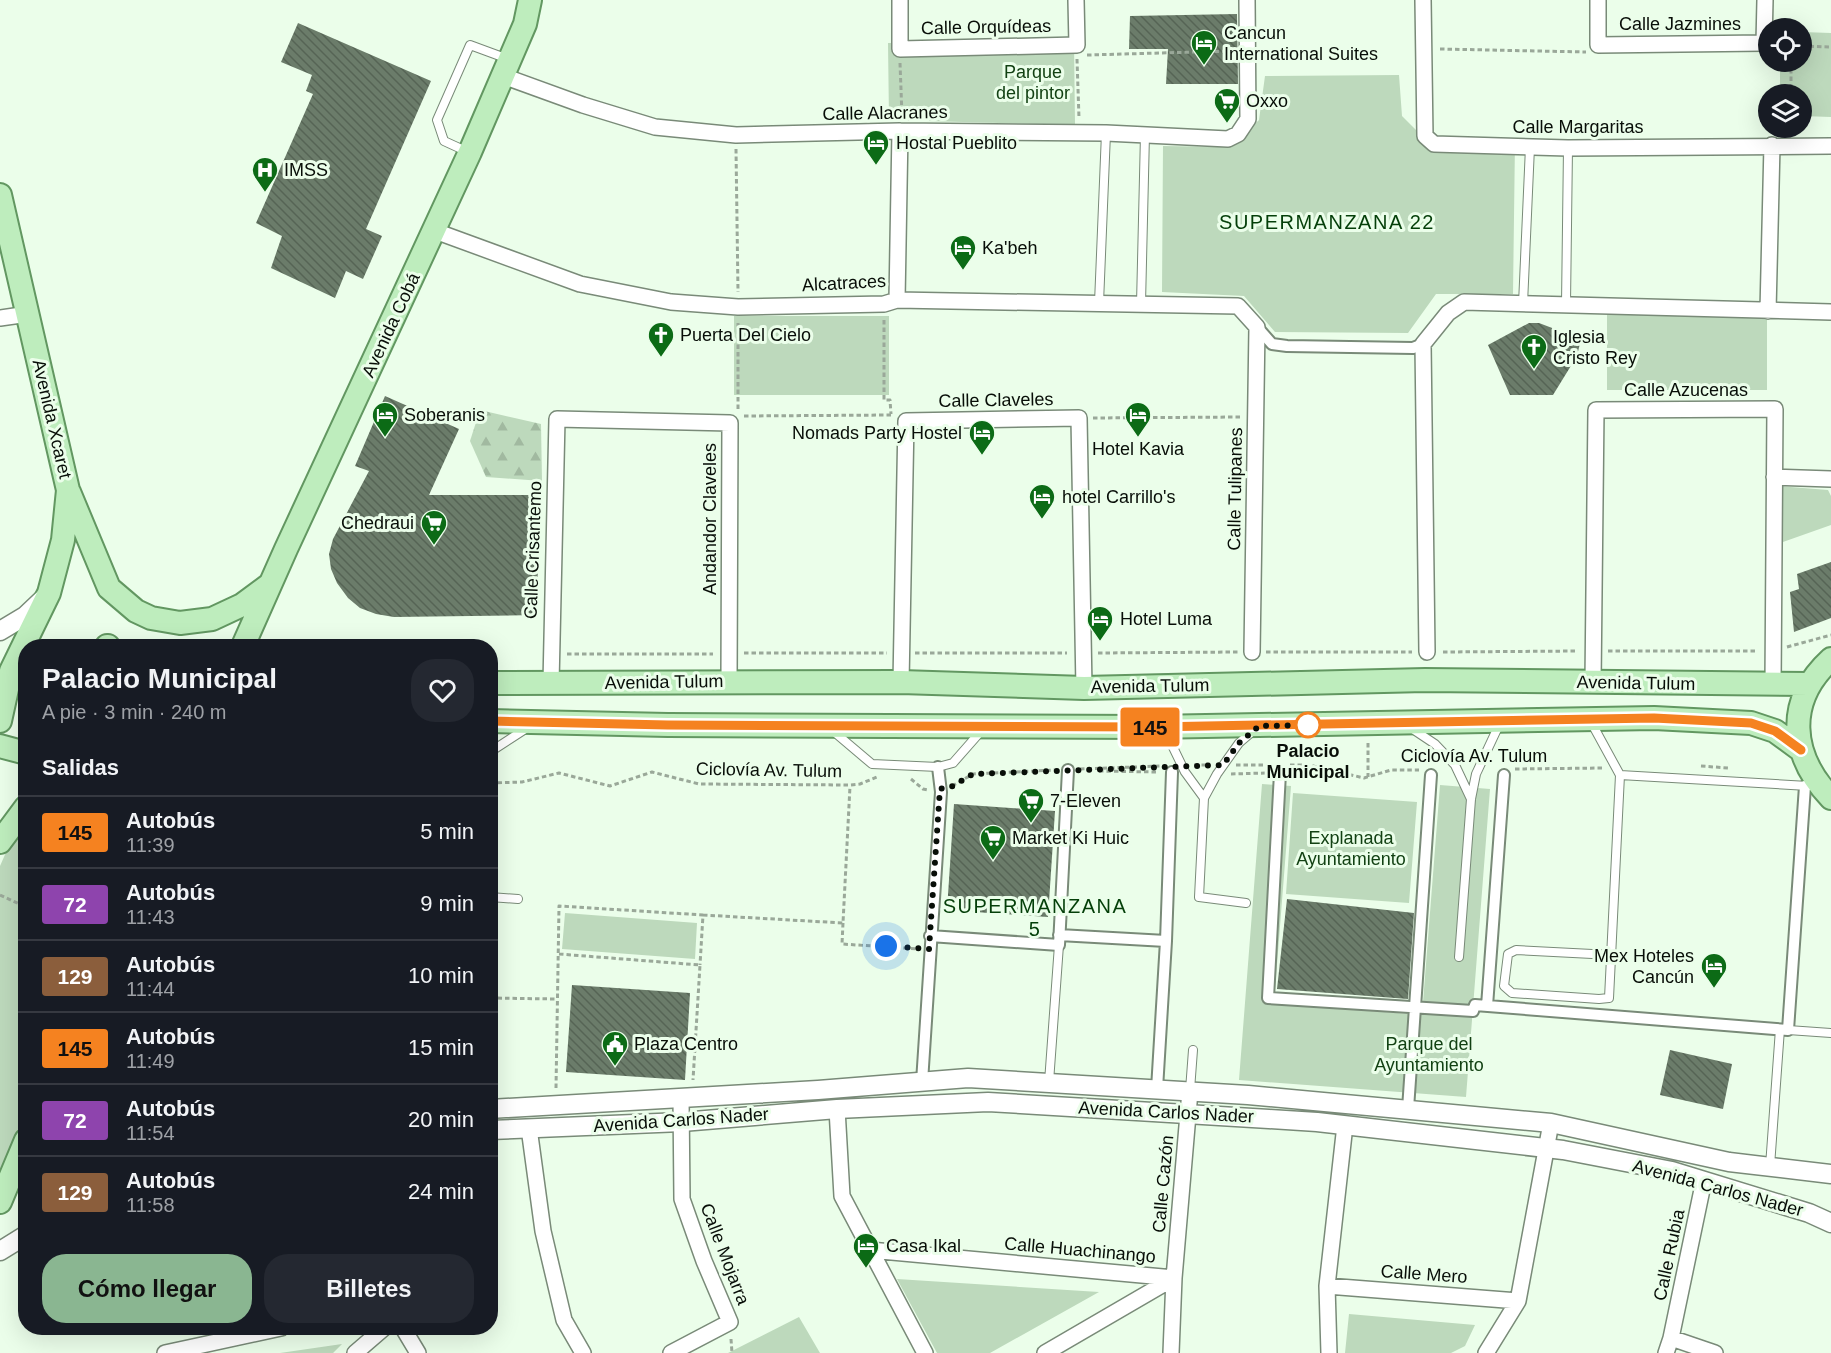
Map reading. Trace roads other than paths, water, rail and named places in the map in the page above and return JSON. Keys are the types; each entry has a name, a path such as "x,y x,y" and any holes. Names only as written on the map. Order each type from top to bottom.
{"main road":[{"name":"Avenida Cobá","path":"246,639 435,231 525,24 530,0"},
{"path":"525,24 539,0"},
{"name":"Avenida Xcaret","path":"0,195 68,490 63,540 49,592 26,639"},
{"path":"68,490 109,588 136,611 151,618 180,623 213,619 242,605 271,583"},
{"path":"1819,790 1803,758 1798,715 1809,684 1831,659"},
{"name":"Avenida Xcaret","path":"0,721 12,669"},
{"name":"Avenida Tulum","path":"498,683 901,682 1084,688 1425,680 1809,684"},
{"name":"Avenida Tulum","path":"498,721 827,726 1153,727 1654,718 1751,723 1775,731 1801,750"},
{"path":"0,746 18,751"},
{"path":"0,842 18,818"},
{"path":"0,1202 18,1159"}],"street":[{"name":"Calle Orquídeas","path":"900,0 900,49 1077,45 1076,0"},
{"name":"Calle Alacranes","path":"506,68 583,105 655,127 736,135 900,131 1106,133 1228,139 1238,134 1248,119 1247,0"},
{"name":"Calle Margaritas","path":"1423,0 1425,136 1434,144 1568,148 1831,146"},
{"name":"Calle Jazmines","path":"1598,0 1598,45 1764,43 1765,0"},
{"path":"890,302 900,131"},
{"path":"1768,311 1772,145"},
{"name":"Alcatraces","path":"435,231 580,284 671,302 738,307 890,302 1238,306 1257,327"},
{"path":"1257,327 1272,344 1413,348 1423,344 1448,313 1464,302 1831,312"},
{"path":"0,318 28,314"},
{"name":"Calle Tulipanes","path":"1252,652 1257,327"},
{"path":"1423,344 1427,652"},
{"name":"Calle Azucenas","path":"1593,682 1596,410 1775,409 1773,684"},
{"name":"Calle Claveles","path":"901,682 906,421 1079,418 1084,688"},
{"name":"Andandor Claveles","path":"557,419 730,423 729,681"},
{"name":"Calle Crisantemo","path":"551,683 557,419"},
{"path":"1774,477 1831,479"},
{"path":"0,631 25,616 49,592"},
{"path":"922,1082 940,789 938,767"},
{"path":"1282,768 1268,998 1473,1011 1475,1005 1784,1030 1819,790"},
{"path":"1157,1089 1177,769"},
{"path":"1059,940 1068,770"},
{"path":"1408,1109 1417,1007 1428,772"},
{"path":"1487,1006 1508,772"},
{"path":"930,936 1166,941"},
{"name":"Avenida Carlos Nader","path":"498,1109 968,1078 1271,1097 1551,1124 1729,1162 1831,1174"},
{"name":"Calle Cazón","path":"1171,1353 1174,1278 1190,1091"},
{"name":"Calle Mojarra","path":"671,1353 730,1322 704,1261 682,1199 682,1122 687,1097"},
{"path":"1269,1119 1271,1097"},
{"name":"Avenida Carlos Nader","path":"498,1130 682,1122 837,1109 988,1102 1269,1119 1344,1125 1547,1148 1661,1169 1809,1213 1831,1223"},
{"path":"837,1109 842,1196 925,1353"},
{"path":"1486,1353 1518,1301 1551,1124"},
{"path":"1329,1353 1328,1286 1344,1125"},
{"path":"529,1128 543,1231 564,1320 583,1353"},
{"name":"Calle Rubia","path":"1666,1353 1704,1180"},
{"path":"0,1251 18,1240"},
{"name":"Calle Huachinango","path":"870,1250 1174,1278"},
{"name":"Calle Huachinango","path":"1045,1353 1174,1278"},
{"name":"Calle Mero","path":"1328,1286 1518,1301"},
{"path":"166,1352 247,1335"},
{"path":"355,1353 376,1335"},
{"path":"407,1335 418,1353"},
{"path":"1671,1338 1714,1353"}],"lane":[{"path":"470,152 444,141 437,120 470,45 506,68"},
{"path":"1100,303 1106,133"},
{"path":"1142,304 1145,134"},
{"path":"1523,305 1530,147"},
{"path":"1566,304 1568,148"},
{"path":"1590,720 1619,772 1612,955 1609,998 1512,993 1504,986 1508,954 1516,950 1612,955"},
{"path":"498,747 536,722"},
{"path":"1459,957 1471,799 1476,774 1501,722"},
{"path":"1405,723 1435,744 1455,765 1471,799"},
{"path":"827,726 872,764 938,767 953,763 985,727"},
{"path":"1246,903 1199,897 1204,798 1239,743 1259,726"},
{"path":"1153,727 1170,741 1177,769 1204,798"},
{"path":"1619,772 1819,790"},
{"path":"498,898 518,899"},
{"path":"1049,1082 1059,940"},
{"path":"1770,1166 1784,1030 1831,1033"},
{"path":"1190,1091 1193,1050"}],"place":[{"name":"Cancun International Suites","path":"1204,66"},
{"name":"Oxxo","path":"1227,124"},
{"name":"Hostal Pueblito","path":"876,166"},
{"name":"IMSS","path":"265,193"},
{"name":"Ka'beh","path":"963,271"},
{"name":"Puerta Del Cielo","path":"661,358"},
{"name":"Iglesia Cristo Rey","path":"1534,370"},
{"name":"Soberanis","path":"385,438"},
{"name":"Hotel Kavia","path":"1138,438"},
{"name":"Nomads Party Hostel","path":"982,456"},
{"name":"hotel Carrillo's","path":"1042,520"},
{"name":"Chedraui","path":"434,546"},
{"name":"Hotel Luma","path":"1100,642"},
{"name":"Palacio Municipal","path":"1308,725"},
{"name":"7-Eleven","path":"1031,824"},
{"name":"Market Ki Huic","path":"993,861"},
{"name":"Mex Hoteles Cancún","path":"1714,989"},
{"name":"Plaza Centro","path":"615,1067"},
{"name":"Casa Ikal","path":"866,1269"}],"district":[{"name":"SUPERMANZANA 22","path":"1327,222"},
{"name":"SUPERMANZANA 5","path":"1035,918"}],"park label":[{"name":"Parque del pintor","path":"1033,82"},
{"name":"Explanada Ayuntamiento","path":"1351,848"},
{"name":"Parque del Ayuntamiento","path":"1429,1054"}]}
